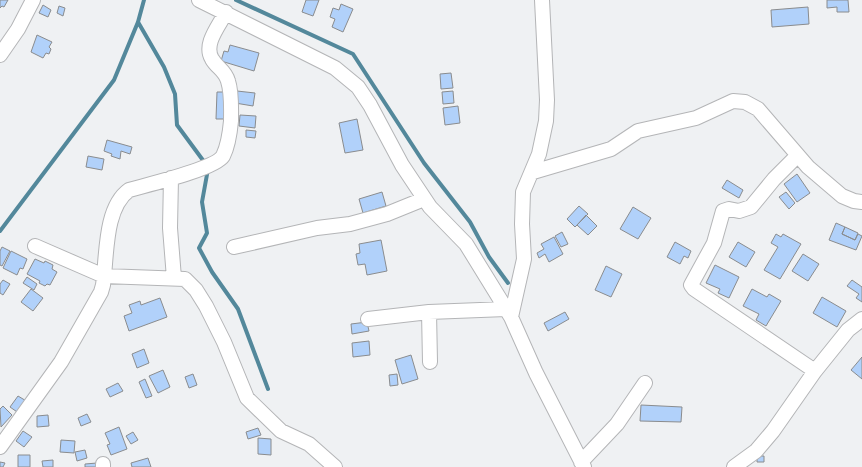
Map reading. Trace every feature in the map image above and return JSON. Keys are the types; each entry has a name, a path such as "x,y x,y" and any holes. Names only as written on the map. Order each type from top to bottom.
{"street":[{"path":"0,55 18,29 33,0"},
{"path":"199,0 224,7 335,68 358,87 370,105 402,165 424,199 466,244 509,313 536,373 583,464 617,424 645,383"},
{"path":"509,313 524,259 522,224 523,192 533,172 539,154 546,121 547,100 542,0"},
{"path":"0,447 61,362 99,297 104,276 109,230 115,209 122,196 129,190 195,171 219,160 226,147 230,123 228,81 222,69 212,60 209,49 224,7"},
{"path":"533,172 611,149 631,134 638,131 696,118 733,102 745,102 758,109 797,156 842,196 854,201 862,202"},
{"path":"797,156 770,183 751,207 739,211 729,209 723,211 714,243 708,256 692,280 691,285 694,289 816,370"},
{"path":"171,178 170,228 174,278"},
{"path":"234,247 317,228 350,224 387,214 424,199"},
{"path":"35,246 104,276 138,279 185,279 189,282 206,306 224,342 247,398 281,431 309,444 335,467"},
{"path":"368,319 429,312 509,313"},
{"path":"429,312 430,362"},
{"path":"736,466 751,456 774,431 816,370 848,330 862,319"}],"building":[{"path":"0,0 8,0 4,7 2,6 0,8"},
{"path":"306,0 319,0 313,16 302,12"},
{"path":"827,0 848,0 849,12 837,12 837,7 827,8"},
{"path":"341,4 353,9 343,32 332,27 335,19 330,17 333,8 339,10"},
{"path":"43,5 51,10 48,17 39,13"},
{"path":"59,6 65,8 63,16 57,13"},
{"path":"808,7 809,24 772,27 771,10"},
{"path":"37,35 52,42 49,47 51,49 49,54 46,53 43,58 31,52"},
{"path":"230,45 259,53 254,71 221,61 224,51 228,52"},
{"path":"451,73 453,88 441,89 440,74"},
{"path":"237,91 255,93 253,106 235,103"},
{"path":"453,91 454,103 443,104 442,92"},
{"path":"217,92 227,92 227,119 216,119"},
{"path":"458,106 460,123 445,125 443,108"},
{"path":"240,115 256,116 255,128 239,126"},
{"path":"357,119 363,150 345,153 339,123"},
{"path":"246,130 256,131 255,138 246,137"},
{"path":"107,140 132,147 130,154 121,151 120,159 111,156 112,154 104,151"},
{"path":"88,156 104,159 102,170 86,167"},
{"path":"797,174 810,193 797,202 784,184"},
{"path":"727,180 743,190 739,198 722,188"},
{"path":"382,192 386,206 363,213 359,199"},
{"path":"786,192 795,203 789,209 779,197"},
{"path":"579,206 588,214 575,227 567,219"},
{"path":"633,207 651,218 638,239 620,229"},
{"path":"586,215 597,226 588,235 577,225"},
{"path":"836,223 845,227 842,234 855,240 858,234 862,236 856,250 829,240"},
{"path":"845,227 858,233 855,240 842,234"},
{"path":"562,232 568,244 561,247 555,236"},
{"path":"776,234 781,237 783,234 801,244 780,279 764,270 778,247 771,243"},
{"path":"554,237 563,254 549,262 545,254 539,258 537,253 544,249 541,244"},
{"path":"381,240 387,271 367,275 365,264 358,265 356,254 360,253 359,244"},
{"path":"675,242 691,251 688,258 684,256 680,264 667,257"},
{"path":"738,242 755,252 746,267 729,257"},
{"path":"2,247 10,251 2,266 0,265 0,251"},
{"path":"11,251 27,259 23,269 20,268 17,275 3,268"},
{"path":"803,254 819,264 808,281 792,271"},
{"path":"35,259 44,263 45,261 53,265 52,269 57,272 50,285 47,284 45,286 39,283 40,281 27,274"},
{"path":"715,265 739,277 729,298 718,293 720,289 706,283"},
{"path":"606,266 622,274 611,297 595,290"},
{"path":"27,277 37,284 34,290 23,283"},
{"path":"3,280 10,284 3,295 0,293 0,284"},
{"path":"852,280 862,287 862,302 856,298 859,294 847,286"},
{"path":"31,289 43,298 33,311 21,302"},
{"path":"752,289 767,297 769,294 781,301 766,326 756,320 759,314 743,306"},
{"path":"822,297 846,311 837,327 813,313"},
{"path":"160,298 167,317 129,331 124,316 132,313 129,305 140,301 141,305"},
{"path":"565,312 569,319 548,331 544,323"},
{"path":"367,322 369,331 352,334 351,324"},
{"path":"369,341 370,355 353,357 352,343"},
{"path":"144,349 149,363 137,368 132,354"},
{"path":"411,355 418,379 402,384 395,360"},
{"path":"862,357 862,379 851,370"},
{"path":"163,370 170,387 158,393 149,376"},
{"path":"193,374 197,385 189,388 185,377"},
{"path":"397,374 398,385 390,386 389,375"},
{"path":"145,379 152,396 146,398 139,382"},
{"path":"118,383 123,391 110,397 106,389"},
{"path":"18,396 28,402 20,414 10,407"},
{"path":"641,405 682,407 681,422 640,421"},
{"path":"3,406 12,415 1,427 0,409"},
{"path":"87,414 91,422 81,426 78,418"},
{"path":"48,415 49,426 37,427 37,416"},
{"path":"119,427 127,449 111,455 107,445 110,444 105,433"},
{"path":"258,428 261,435 248,439 246,432"},
{"path":"23,431 32,437 24,447 16,441"},
{"path":"133,432 138,440 131,444 126,436"},
{"path":"258,438 271,439 271,455 258,454"},
{"path":"61,440 75,441 74,453 60,452"},
{"path":"85,450 87,458 77,461 75,452"},
{"path":"18,455 30,455 30,467 18,467"},
{"path":"757,456 764,456 764,462 757,462"},
{"path":"148,458 151,467 132,467 131,463"},
{"path":"53,460 53,467 43,467 42,461"},
{"path":"0,462 5,463 3,467 0,467"},
{"path":"97,463 98,467 85,467 85,464"}],"waterway":[{"path":"0,231 114,80 138,22 144,0"},
{"path":"236,0 353,54 424,163 470,222 489,257 508,283"},
{"path":"138,22 164,67 175,94 177,125 205,163"},
{"path":"208,169 202,202 207,233 199,248 212,272 238,309 268,389"}]}
